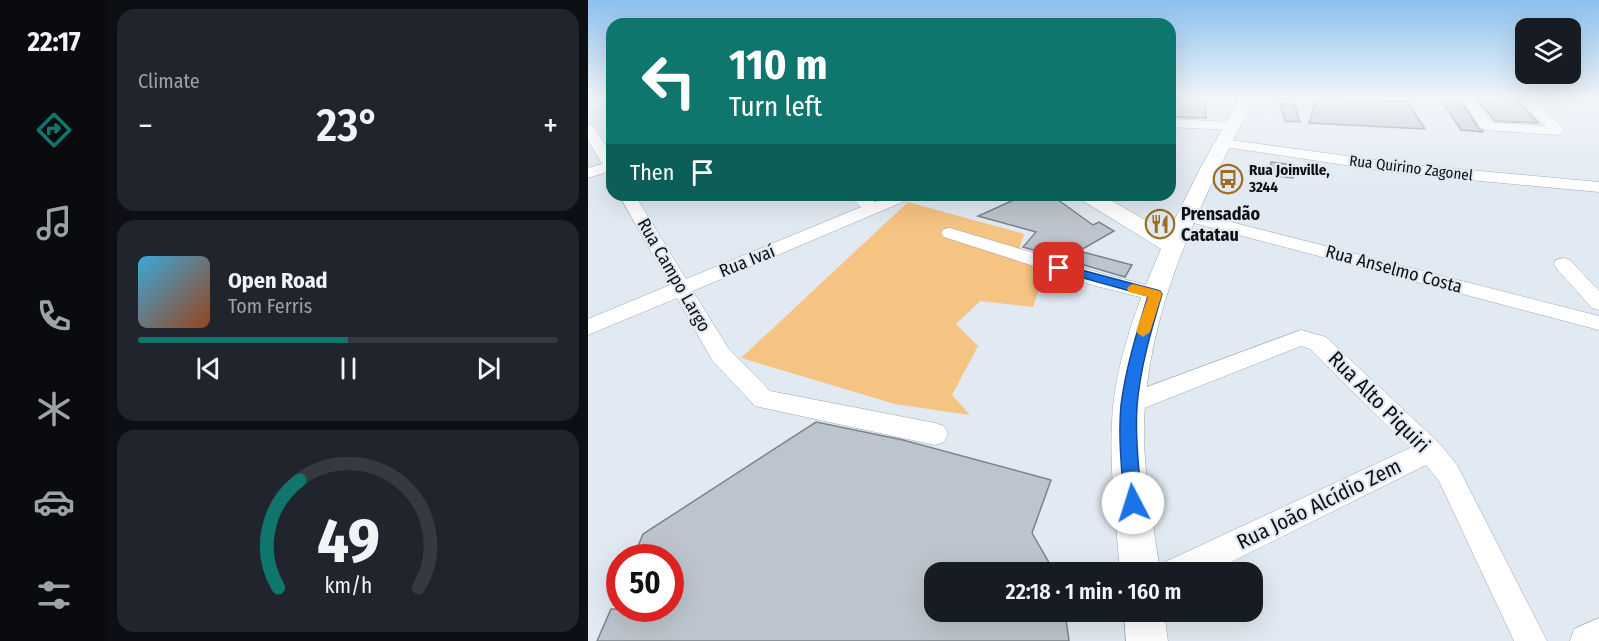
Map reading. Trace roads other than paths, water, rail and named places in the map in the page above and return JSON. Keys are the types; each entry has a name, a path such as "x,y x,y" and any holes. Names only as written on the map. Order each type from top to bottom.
{"main road":[{"path":"1139,562 1130,466 1129,404 1138,350 1174,248 1230,128"},
{"path":"1097,201 1174,248"},
{"path":"1145,622 1147,641"}],"street":[{"path":"588,128 606,157"},
{"name":"Rua Quirino Zagonel","path":"1195,128 1405,169 1599,188"},
{"path":"1506,128 1556,131 1556,128"},
{"path":"588,173 606,168"},
{"name":"Rua Campo Largo","path":"631,201 720,354 763,399 935,434"},
{"path":"864,201 873,209"},
{"name":"Rua Ivaí","path":"588,327 892,201"},
{"name":"Rua Anselmo Costa","path":"1188,216 1599,323"},
{"path":"950,233 1103,281 1156,294"},
{"path":"1563,264 1599,303"},
{"name":"Rua Alto Piquiri","path":"1129,404 1294,340 1311,340 1324,347 1430,452 1455,486 1531,641"},
{"name":"Rua João Alcídio Zem","path":"1199,562 1430,452"},
{"path":"1586,641 1599,634"}],"place":[{"name":"Rua Joinville, 3244","path":"1228,179"},
{"name":"Prensadão Catatau","path":"1160,224"}]}
